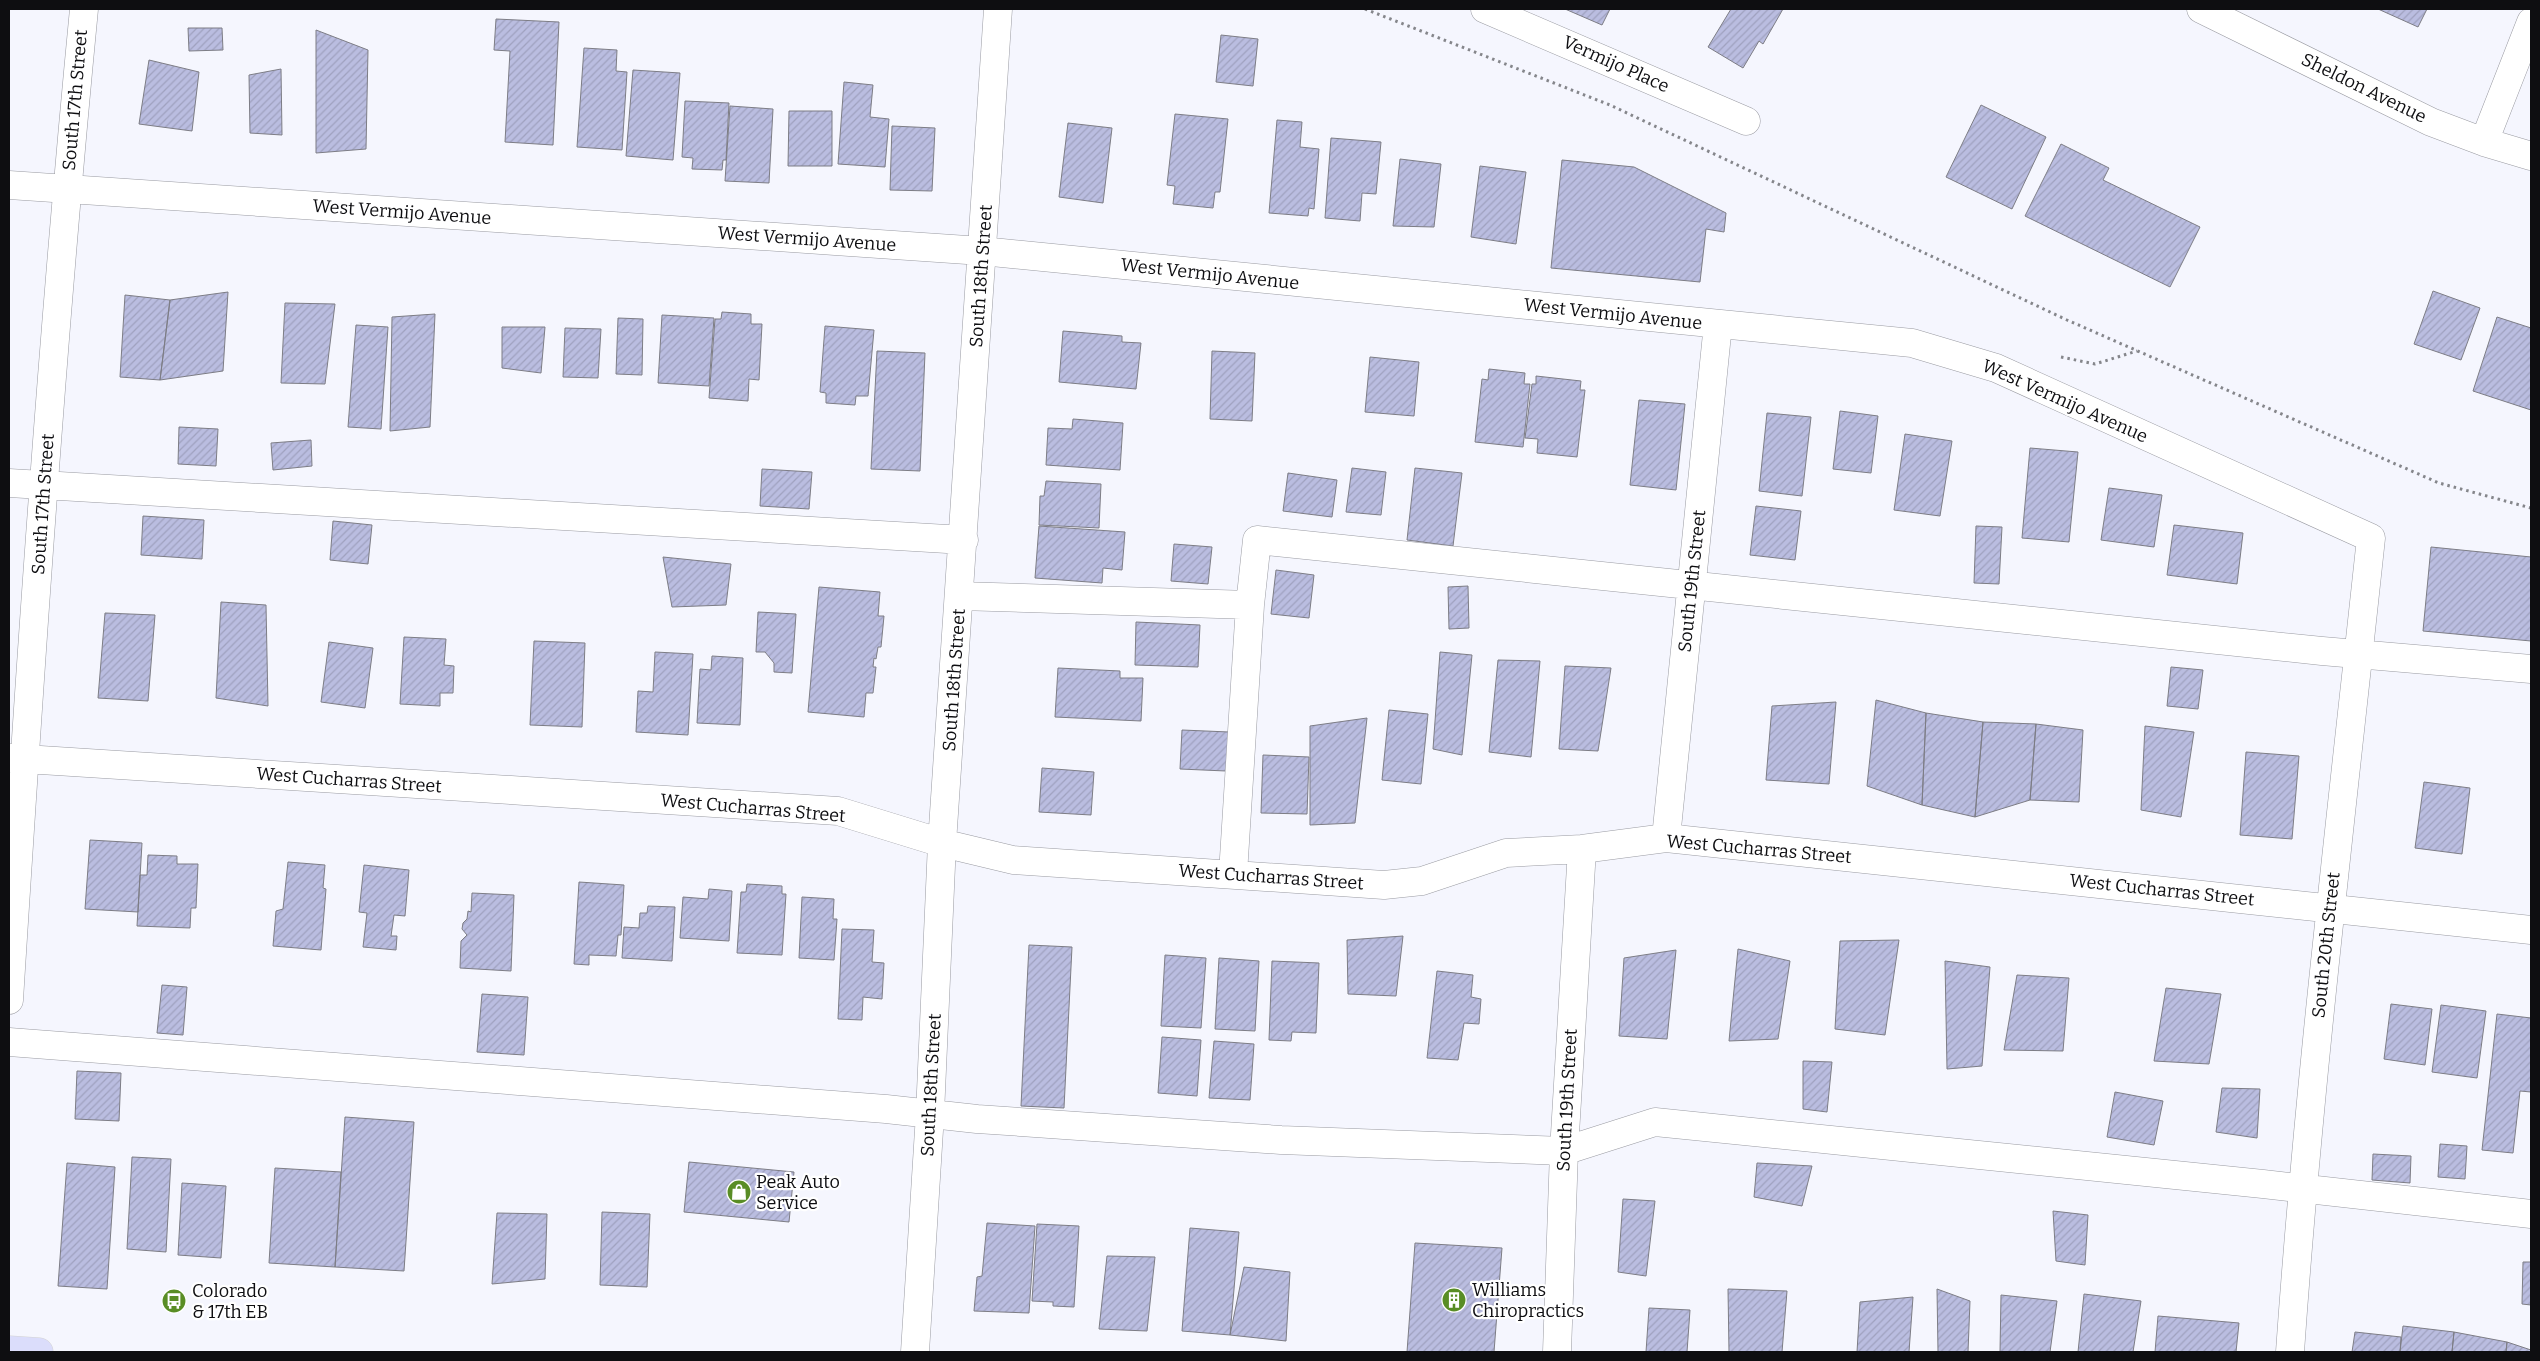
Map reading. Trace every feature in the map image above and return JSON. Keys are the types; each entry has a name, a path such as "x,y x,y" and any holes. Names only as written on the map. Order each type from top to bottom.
{"main road":[{"path":"9,1350 39,1352"}],"street":[{"name":"South 17th Street","path":"9,1000 16,759 45,485 66,190 84,9"},
{"name":"South 18th Street","path":"914,1352 930,1114 942,843 964,540 998,9"},
{"name":"Vermijo Place","path":"1485,9 1746,121"},
{"name":"Sheldon Avenue","path":"2201,9 2431,122 2484,142 2531,156"},
{"path":"2484,142 2531,22"},
{"name":"West Vermijo Avenue","path":"9,186 982,251 1912,343 1996,368 2370,538"},
{"name":"South 19th Street","path":"1666,838 1718,324"},
{"path":"9,482 964,540"},
{"name":"South 20th Street","path":"2290,1352 2302,1188 2329,908 2370,538"},
{"path":"1233,874 1250,605 1257,540 1692,586 2531,669"},
{"path":"960,596 1250,605"},
{"name":"West Cucharras Street","path":"16,759 838,811 942,843 1013,860 1384,885 1422,881 1506,853 1582,849 1666,838 2531,930"},
{"name":"South 19th Street","path":"1557,1352 1564,1151 1582,849"},
{"path":"9,1042 1281,1140 1564,1151 1655,1122 2302,1188 2531,1214"}],"path":[{"path":"1365,9 1610,105 2067,320 2440,483 2531,508"}],"building":[{"path":"1565,9 1610,9 1602,25"},
{"path":"1731,9 1783,9 1763,44 1759,41 1743,68 1708,47"},
{"path":"2378,9 2427,9 2418,27"},
{"path":"496,19 559,22 553,145 505,142 510,51 494,50"},
{"path":"188,28 222,28 223,50 189,51"},
{"path":"316,30 368,50 366,149 316,153"},
{"path":"1221,35 1258,39 1253,86 1216,82"},
{"path":"584,48 617,50 616,71 627,72 622,150 577,147"},
{"path":"149,60 199,72 192,131 139,124"},
{"path":"281,69 282,135 250,133 249,75"},
{"path":"633,70 680,73 673,160 626,156"},
{"path":"844,82 873,85 870,117 889,119 885,167 838,164"},
{"path":"685,101 729,103 726,160 723,160 722,170 692,169 693,158 682,157"},
{"path":"1981,105 2046,137 2012,209 1946,177"},
{"path":"730,106 773,109 769,183 725,181"},
{"path":"789,111 832,111 832,166 788,166"},
{"path":"1175,114 1228,119 1220,192 1215,192 1213,208 1173,204 1175,186 1167,185"},
{"path":"1277,120 1302,122 1300,147 1319,149 1314,209 1309,208 1308,216 1269,213"},
{"path":"1068,123 1112,128 1103,203 1059,197"},
{"path":"892,126 935,128 932,191 890,190"},
{"path":"1331,138 1381,142 1376,194 1362,193 1360,221 1325,218"},
{"path":"2061,144 2109,168 2103,180 2200,227 2170,287 2025,216"},
{"path":"1400,159 1441,164 1434,227 1393,226"},
{"path":"1562,160 1634,167 1726,213 1724,232 1706,229 1700,282 1551,268"},
{"path":"1480,166 1526,172 1516,244 1471,237"},
{"path":"2433,291 2480,308 2461,360 2414,344"},
{"path":"228,292 223,371 160,380 170,300"},
{"path":"125,295 170,300 160,380 120,377"},
{"path":"285,303 335,304 325,384 281,383"},
{"path":"722,312 751,314 751,324 762,324 759,380 749,379 748,401 709,398 715,319 721,319"},
{"path":"435,314 430,427 390,431 392,317"},
{"path":"662,315 714,318 709,386 658,383"},
{"path":"2497,317 2531,328 2531,410 2473,391"},
{"path":"618,318 643,319 642,375 616,374"},
{"path":"356,325 388,327 381,429 348,427"},
{"path":"825,326 874,330 868,396 856,396 855,405 826,403 826,393 820,392"},
{"path":"502,327 545,327 541,373 502,368"},
{"path":"565,328 601,329 598,378 563,377"},
{"path":"1063,331 1122,336 1122,342 1141,343 1136,389 1059,382"},
{"path":"877,351 925,353 920,471 871,469"},
{"path":"1212,351 1255,353 1252,421 1210,419"},
{"path":"1370,357 1419,362 1414,416 1365,412"},
{"path":"1489,369 1525,373 1524,384 1530,384 1523,447 1475,442 1482,379 1488,380"},
{"path":"1536,376 1581,381 1580,390 1585,390 1577,457 1537,453 1538,439 1525,438 1532,384 1536,384"},
{"path":"1639,400 1685,404 1676,490 1630,485"},
{"path":"1840,411 1878,416 1871,473 1833,469"},
{"path":"1767,413 1811,417 1802,496 1759,491"},
{"path":"1073,419 1123,423 1120,470 1046,465 1048,428 1072,429"},
{"path":"179,427 218,429 216,466 178,464"},
{"path":"1905,434 1952,441 1940,516 1894,510"},
{"path":"311,440 312,466 273,470 271,443"},
{"path":"2030,448 2078,452 2069,542 2022,538"},
{"path":"1352,468 1386,472 1381,515 1346,512"},
{"path":"1415,468 1462,473 1453,546 1407,540"},
{"path":"762,469 812,472 809,509 760,506"},
{"path":"1288,473 1337,480 1332,517 1283,511"},
{"path":"1046,481 1101,484 1099,528 1039,525 1040,496 1044,496"},
{"path":"2109,488 2162,495 2154,547 2101,540"},
{"path":"1756,506 1801,511 1795,560 1750,555"},
{"path":"143,516 204,520 202,559 141,555"},
{"path":"333,521 372,525 368,564 330,560"},
{"path":"2174,525 2243,533 2237,584 2167,575"},
{"path":"1039,526 1125,532 1122,570 1103,568 1102,583 1035,578"},
{"path":"1976,526 2002,527 1999,584 1974,583"},
{"path":"1174,544 1212,547 1208,584 1171,581"},
{"path":"2431,547 2531,557 2531,641 2423,631"},
{"path":"663,557 731,564 726,605 672,607"},
{"path":"1276,570 1314,575 1309,618 1271,614"},
{"path":"1468,586 1469,628 1449,629 1448,587"},
{"path":"819,587 880,592 878,616 884,616 881,647 878,647 876,659 874,658 873,667 876,667 873,693 866,693 864,717 808,712"},
{"path":"221,602 266,605 268,706 216,698"},
{"path":"758,612 796,614 792,673 774,672 774,663 765,652 756,652"},
{"path":"105,613 155,615 148,701 98,698"},
{"path":"1136,622 1200,625 1198,667 1135,665"},
{"path":"404,637 446,639 444,665 454,666 453,693 440,693 440,706 400,704"},
{"path":"534,641 585,643 582,727 530,725"},
{"path":"329,642 373,648 365,708 321,702"},
{"path":"655,652 693,654 688,735 636,732 638,691 653,692"},
{"path":"1440,652 1472,655 1462,755 1433,749"},
{"path":"712,656 743,658 740,725 697,723 700,669 711,670"},
{"path":"1498,660 1540,661 1531,757 1489,752"},
{"path":"1565,666 1611,668 1598,751 1559,749"},
{"path":"2171,667 2203,670 2198,709 2167,706"},
{"path":"1058,668 1120,671 1120,678 1143,678 1141,721 1055,717"},
{"path":"1876,700 1926,713 1922,805 1867,786"},
{"path":"1836,702 1829,784 1766,780 1772,706"},
{"path":"1389,710 1428,714 1421,784 1382,780"},
{"path":"1926,713 1983,722 1975,817 1922,805"},
{"path":"1367,718 1355,823 1310,825 1310,726"},
{"path":"1983,722 2036,724 2030,800 1975,817"},
{"path":"2036,724 2083,730 2079,802 2030,800"},
{"path":"2145,726 2194,732 2181,817 2141,810"},
{"path":"1182,730 1229,732 1226,771 1180,769"},
{"path":"2246,752 2299,756 2292,839 2240,835"},
{"path":"1263,755 1309,757 1307,814 1261,813"},
{"path":"1042,768 1094,772 1091,815 1039,812"},
{"path":"2424,782 2470,788 2462,854 2415,848"},
{"path":"90,840 142,843 138,912 85,909"},
{"path":"148,855 177,856 177,864 198,864 196,908 191,908 190,928 137,926 140,875 147,875"},
{"path":"288,862 325,865 323,888 326,889 321,950 273,946 276,911 283,909"},
{"path":"364,865 409,870 405,916 394,915 391,936 397,936 396,950 363,947 367,913 359,912"},
{"path":"579,882 624,885 621,935 618,935 616,956 589,955 589,965 574,964"},
{"path":"747,884 782,886 782,894 786,894 782,955 737,953 741,892 746,892"},
{"path":"709,889 732,891 729,941 680,938 683,897 708,899"},
{"path":"472,893 514,895 511,971 460,968 461,941 467,935 462,929 463,923 467,919 468,911 471,912"},
{"path":"802,897 834,899 833,919 837,919 834,960 799,958"},
{"path":"648,906 675,907 672,961 622,958 624,927 639,928 640,913 647,913"},
{"path":"842,929 874,930 872,962 884,963 882,999 863,997 862,1020 838,1019"},
{"path":"1403,936 1396,996 1348,994 1347,940"},
{"path":"1899,940 1885,1035 1835,1029 1840,941"},
{"path":"1029,945 1072,947 1064,1108 1021,1106"},
{"path":"1738,949 1790,961 1778,1039 1729,1041"},
{"path":"1676,950 1667,1039 1619,1036 1624,958"},
{"path":"1165,955 1206,958 1201,1028 1161,1026"},
{"path":"1219,958 1259,961 1255,1031 1215,1029"},
{"path":"1272,961 1319,963 1316,1033 1292,1032 1291,1041 1269,1040"},
{"path":"1945,961 1990,967 1982,1066 1947,1069"},
{"path":"1437,971 1473,975 1471,997 1481,999 1479,1024 1464,1023 1458,1060 1427,1058"},
{"path":"2017,975 2069,978 2063,1051 2004,1050"},
{"path":"162,985 187,987 183,1035 157,1033"},
{"path":"2166,988 2221,994 2209,1064 2154,1061"},
{"path":"482,994 528,997 524,1055 477,1052"},
{"path":"2391,1004 2432,1009 2425,1065 2384,1059"},
{"path":"2441,1005 2486,1011 2477,1078 2432,1072"},
{"path":"2497,1014 2531,1018 2531,1092 2520,1091 2513,1153 2482,1150"},
{"path":"1162,1037 1201,1040 1197,1096 1158,1093"},
{"path":"1214,1041 1254,1044 1250,1100 1209,1098"},
{"path":"1803,1061 1832,1062 1827,1112 1803,1109"},
{"path":"77,1071 121,1073 119,1121 75,1119"},
{"path":"2222,1088 2260,1089 2257,1138 2216,1132"},
{"path":"2115,1092 2163,1101 2154,1145 2107,1137"},
{"path":"345,1117 414,1122 404,1271 335,1267"},
{"path":"2440,1144 2467,1146 2465,1179 2438,1177"},
{"path":"2373,1154 2411,1156 2410,1183 2372,1180"},
{"path":"132,1157 171,1159 166,1252 127,1249"},
{"name":"Peak Auto Service","path":"689,1162 794,1172 789,1222 684,1212"},
{"path":"67,1163 115,1167 107,1289 58,1286"},
{"path":"1757,1163 1812,1166 1802,1206 1754,1197"},
{"path":"275,1168 341,1172 335,1267 269,1263"},
{"path":"182,1183 226,1186 221,1258 178,1255"},
{"path":"1623,1199 1655,1201 1646,1276 1618,1272"},
{"path":"2053,1211 2088,1215 2085,1265 2056,1261"},
{"path":"602,1212 650,1214 647,1287 600,1285"},
{"path":"497,1213 547,1214 545,1279 492,1284"},
{"path":"987,1223 1035,1226 1029,1313 974,1311 977,1277 982,1276"},
{"path":"1037,1224 1079,1226 1074,1307 1053,1306 1053,1302 1032,1301"},
{"path":"1190,1228 1239,1232 1230,1335 1182,1331"},
{"name":"Williams Chiropractics","path":"1415,1243 1502,1248 1494,1352 1407,1352"},
{"path":"1107,1256 1155,1257 1147,1331 1099,1329"},
{"path":"2523,1262 2531,1262 2531,1305 2522,1304"},
{"path":"1244,1267 1290,1272 1286,1341 1230,1335"},
{"path":"1728,1289 1787,1291 1782,1352 1729,1352"},
{"path":"1937,1289 1970,1301 1968,1352 1938,1352"},
{"path":"2084,1294 2141,1301 2133,1352 2078,1352"},
{"path":"2001,1295 2057,1301 2050,1352 2000,1352"},
{"path":"1913,1297 1909,1352 1857,1352 1860,1302"},
{"path":"1649,1308 1690,1310 1687,1352 1646,1352"},
{"path":"2158,1316 2239,1323 2236,1352 2155,1352"},
{"path":"2403,1326 2454,1332 2452,1352 2400,1352"},
{"path":"2355,1332 2401,1337 2400,1352 2352,1352"},
{"path":"2454,1332 2507,1342 2506,1352 2452,1352"},
{"path":"2507,1342 2531,1350 2531,1352 2506,1352"}],"place":[{"name":"Peak Auto Service","path":"739,1192"},
{"name":"Williams Chiropractics","path":"1454,1300"},
{"name":"Colorado & 17th EB","path":"174,1301"}]}
